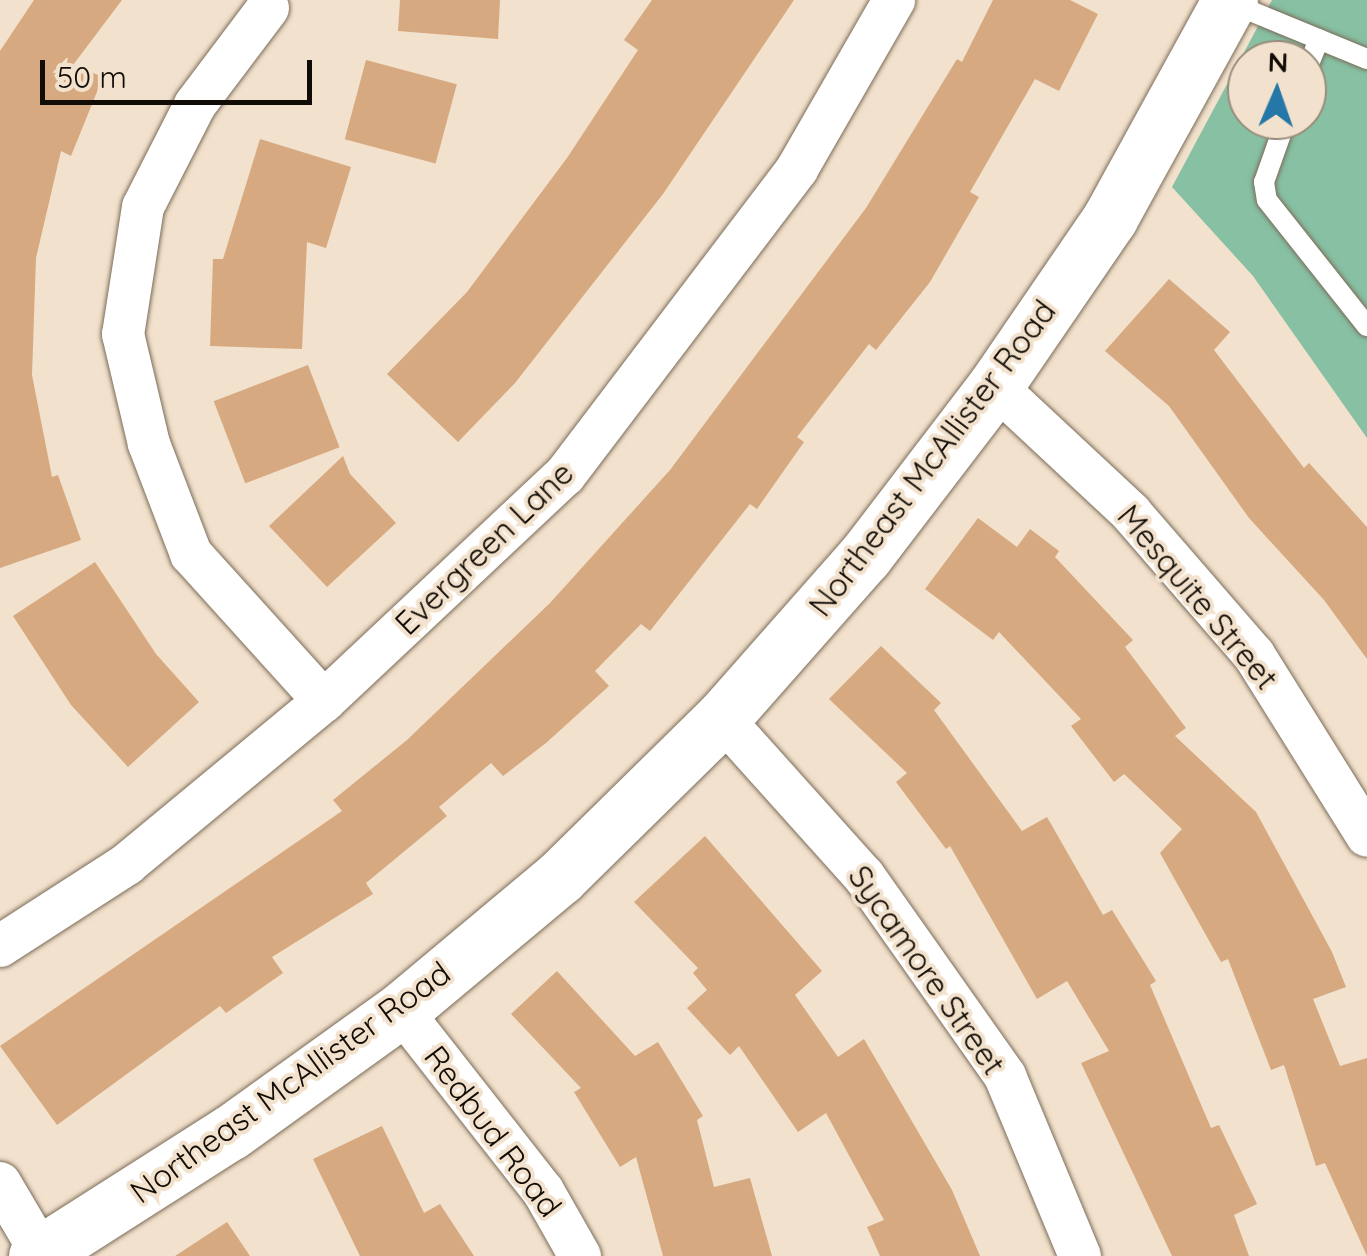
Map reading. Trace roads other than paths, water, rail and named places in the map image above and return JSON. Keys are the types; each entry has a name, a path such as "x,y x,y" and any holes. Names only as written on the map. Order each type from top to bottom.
{"street":[{"name":"Evergreen Lane","path":"0,946 127,864 324,701 565,475 797,169 894,0"},
{"name":"Northeast McAllister Road","path":"40,1255 231,1132 401,1010 560,877 722,718 865,556 995,386 1110,218 1230,1"},
{"path":"268,8 194,105 143,207 123,334 149,444 191,554 324,701"},
{"name":"Mesquite Street","path":"995,386 1131,513 1254,655 1367,836"},
{"name":"Sycamore Street","path":"722,718 864,876 1005,1076 1080,1256"},
{"name":"Redbud Road","path":"401,1010 543,1191 580,1256"},
{"path":"0,1184 40,1255"}],"lane":[{"path":"1230,1 1367,59"},
{"path":"1279,140 1264,182 1266,200 1367,326"}]}
